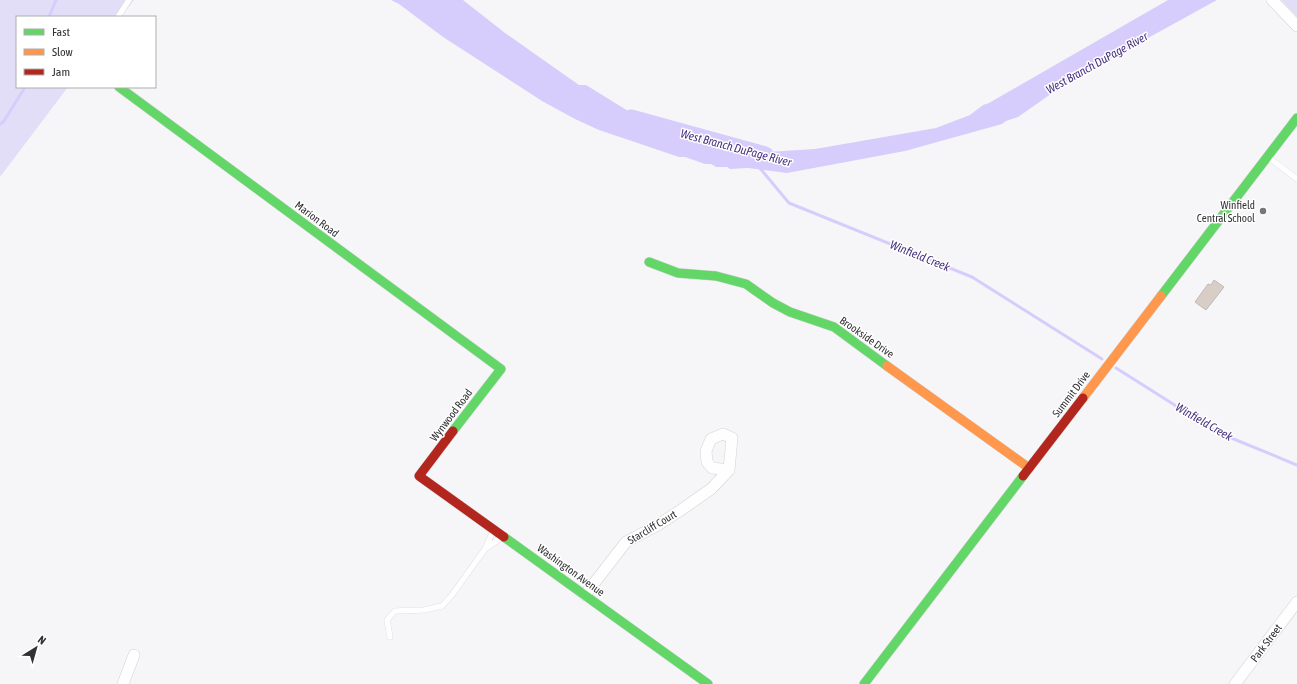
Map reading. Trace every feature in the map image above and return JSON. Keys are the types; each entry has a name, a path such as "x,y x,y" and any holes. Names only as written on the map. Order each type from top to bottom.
{"street":[{"path":"1272,0 1297,26"},
{"name":"Marion Road","path":"121,88 501,369"},
{"name":"Summit Drive","path":"864,684 1297,118"},
{"name":"Brookside Drive","path":"649,262 678,273 716,276 738,280 773,303 790,312 834,327 1029,468"},
{"name":"Wynwood Road","path":"420,476 501,369"},
{"name":"Starcliff Court","path":"585,595 626,542 658,525 711,489 729,470"},
{"name":"Washington Avenue","path":"420,476 708,684"},
{"name":"Park Street","path":"1235,684 1297,602"},
{"path":"123,684 134,655"}],"lane":[{"path":"119,16 129,0"},
{"path":"1267,157 1297,179"},
{"path":"390,637 387,620 395,611 424,610 442,606 452,595 485,549 494,529"},
{"path":"485,549 504,536"}],"shaded area":[{"path":"0,0 134,0 122,16 16,16 16,88 67,88 0,177"},
{"path":"1281,0 1297,0 1297,17"}],"water":[{"path":"391,0 463,0 505,33 579,85 586,85 633,114 687,141 712,147 721,146 726,148 767,152 815,149 936,128 970,115 983,105 989,103 1168,0 1217,0 1108,60 1048,96 1018,117 1002,124 905,151 787,173 748,168 730,169 727,167 716,167 711,164 705,164 685,157 679,157 599,130 542,101 443,37 399,4"}],"building":[{"path":"1214,280 1224,287 1206,310 1195,302 1208,284 1211,285"}],"waterway":[{"path":"49,16 56,0"},
{"path":"0,124 4,121 24,88"},
{"name":"West Branch DuPage River","path":"631,119 765,156"},
{"name":"Winfield Creek","path":"759,167 789,203 972,277 1102,359"},
{"name":"Winfield Creek","path":"1116,368 1219,433 1297,465"}],"traffic: fast":[{"path":"120,88 501,369 453,431"},
{"path":"1161,296 1297,118"},
{"path":"649,262 678,273 716,276 746,284 773,303 790,312 834,327 887,366"},
{"path":"864,684 1023,476"},
{"path":"504,537 708,684"}],"traffic: slow":[{"path":"1083,398 1161,296"},
{"path":"887,366 1029,468"}],"traffic: jam":[{"path":"1023,476 1083,398"},
{"path":"453,431 419,476 504,537"}],"place":[{"name":"Winfield Central School","path":"1263,211"}]}
